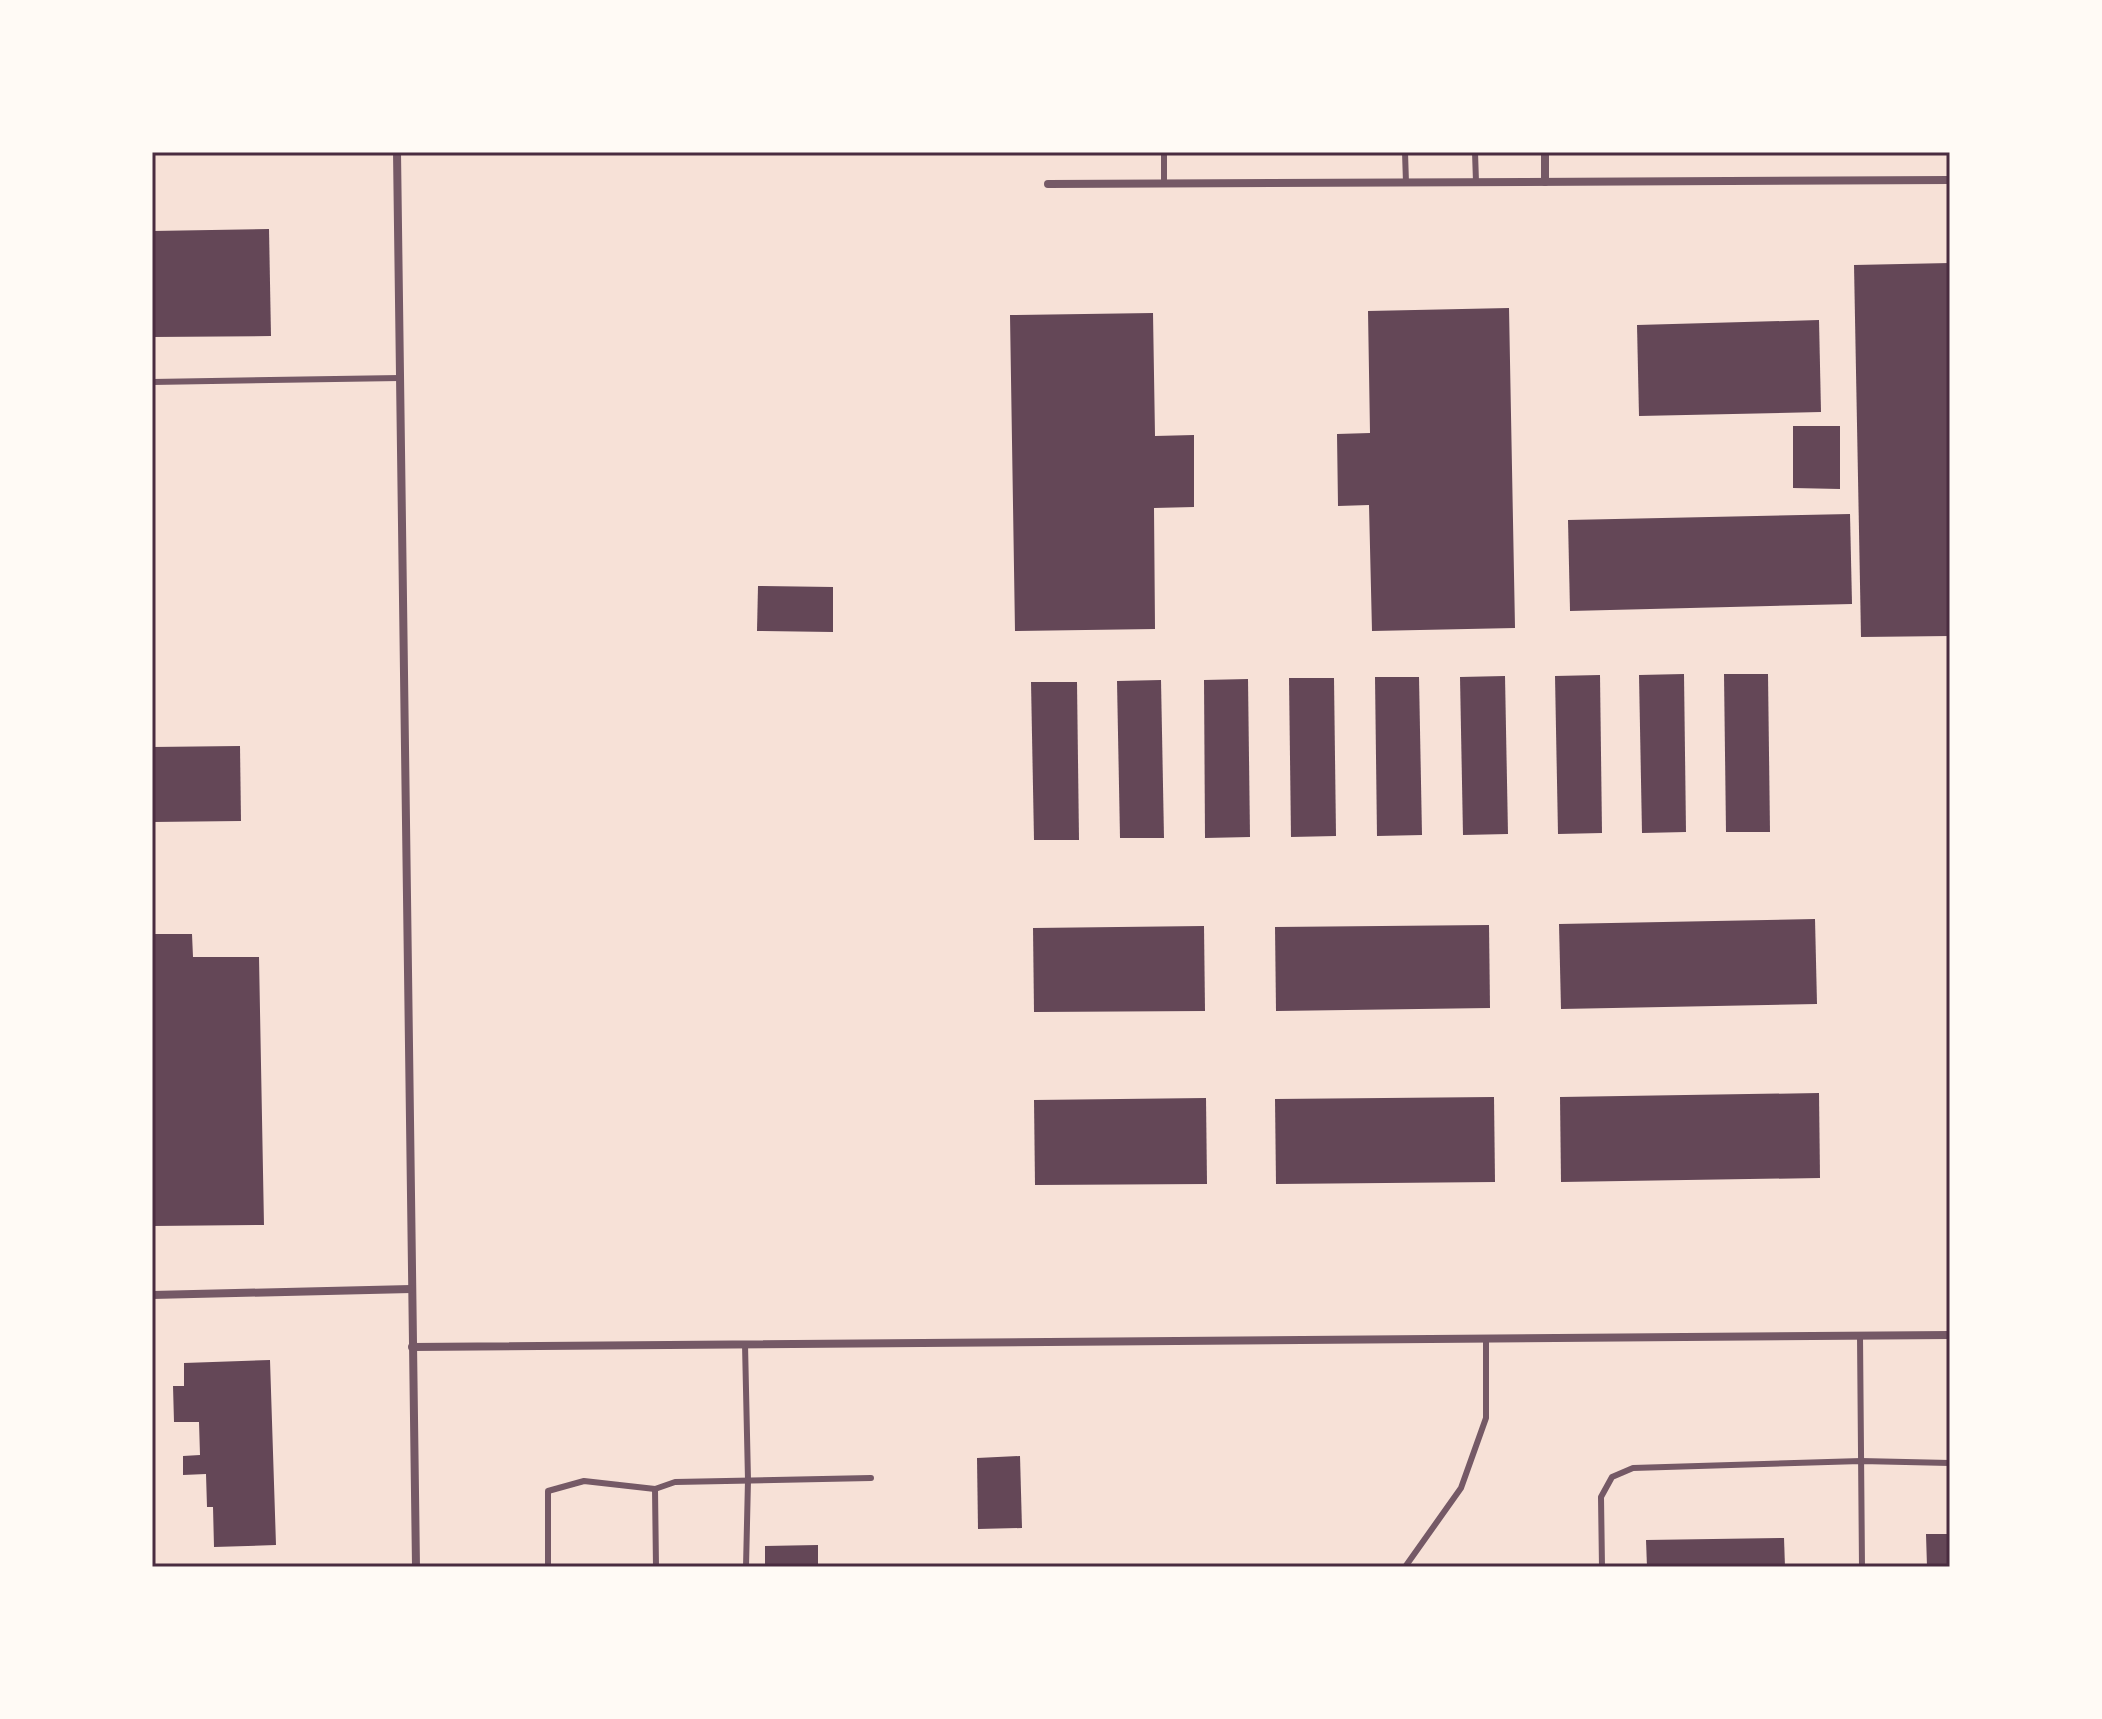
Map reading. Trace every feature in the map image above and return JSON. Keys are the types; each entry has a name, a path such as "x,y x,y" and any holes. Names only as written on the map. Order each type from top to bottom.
{"street":[{"path":"397,152 416,1567"},
{"path":"1545,152 1545,182"},
{"path":"1048,184 1950,180"},
{"path":"152,1295 411,1289"},
{"path":"412,1347 1950,1335"}],"lane":[{"path":"1164,152 1164,184"},
{"path":"1405,152 1406,183"},
{"path":"1475,152 1476,182"},
{"path":"152,382 400,378"},
{"path":"1860,1336 1862,1567"},
{"path":"1405,1567 1461,1488 1486,1418 1486,1339"},
{"path":"745,1344 746,1567"},
{"path":"1602,1567 1601,1497 1612,1477 1633,1468 1861,1461 1950,1463"},
{"path":"548,1567 548,1491 584,1481 655,1489 675,1482 871,1478"},
{"path":"655,1489 656,1567"}],"building":[{"path":"269,229 271,336 152,337 152,231"},
{"path":"1950,263 1950,636 1861,637 1854,265"},
{"path":"1509,308 1515,628 1372,631 1369,505 1338,506 1337,434 1370,433 1368,311"},
{"path":"1153,313 1155,436 1194,435 1194,507 1154,508 1155,629 1015,631 1010,315"},
{"path":"1819,320 1821,412 1639,416 1637,325"},
{"path":"1793,426 1840,426 1840,489 1793,488"},
{"path":"1850,514 1852,604 1570,611 1568,520"},
{"path":"758,586 833,587 833,632 757,631"},
{"path":"1684,674 1686,832 1642,833 1639,675"},
{"path":"1724,674 1768,674 1770,832 1726,832"},
{"path":"1600,675 1602,833 1558,834 1555,676"},
{"path":"1505,676 1508,834 1463,835 1460,677"},
{"path":"1375,677 1419,677 1422,835 1377,836"},
{"path":"1289,678 1334,678 1336,836 1291,837"},
{"path":"1248,679 1250,837 1205,838 1204,680"},
{"path":"1161,680 1164,838 1120,838 1117,681"},
{"path":"1031,682 1077,682 1079,840 1034,840"},
{"path":"240,746 241,821 152,822 152,747"},
{"path":"1815,919 1817,1004 1561,1009 1559,924"},
{"path":"1489,925 1490,1008 1276,1011 1275,927"},
{"path":"1204,926 1205,1011 1034,1012 1033,928"},
{"path":"152,934 192,934 193,957 259,957 264,1225 152,1226"},
{"path":"1819,1093 1820,1178 1561,1182 1560,1097"},
{"path":"1494,1097 1495,1182 1276,1184 1275,1099"},
{"path":"1206,1098 1207,1184 1035,1185 1034,1100"},
{"path":"270,1360 276,1545 214,1547 213,1507 207,1507 206,1474 183,1475 183,1456 200,1455 199,1422 174,1422 173,1386 184,1386 184,1363"},
{"path":"1020,1456 1022,1528 978,1529 977,1458"},
{"path":"1926,1534 1950,1534 1950,1567 1927,1567"},
{"path":"1784,1538 1785,1567 1647,1567 1646,1540"},
{"path":"818,1545 818,1567 765,1567 765,1546"}]}
